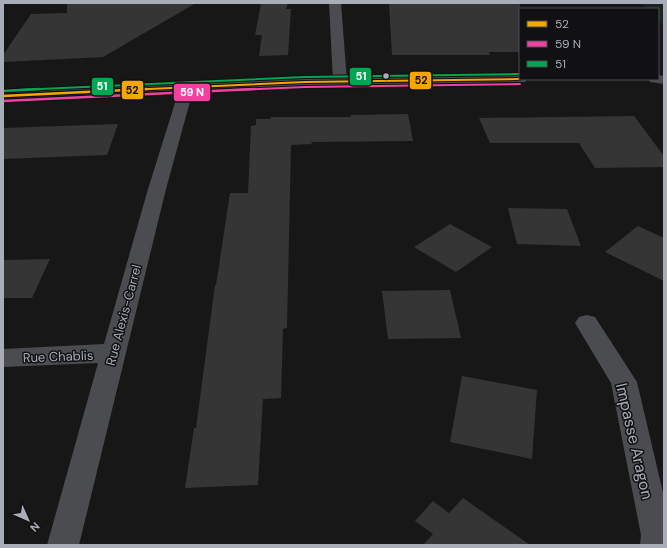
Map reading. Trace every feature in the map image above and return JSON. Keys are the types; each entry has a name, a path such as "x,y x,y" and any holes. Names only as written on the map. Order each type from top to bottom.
{"street":[{"path":"335,3 340,81"},
{"path":"3,96 340,81 519,79"},
{"name":"Rue Alexis-Carrel","path":"63,545 157,189 187,87"},
{"name":"Impasse Aragon","path":"587,323 624,382 657,536 656,545"},
{"name":"Rue Chablis","path":"3,358 113,353"}],"shaded area":[{"path":"641,3 664,4 664,27 659,21 659,8 646,8"}],"building":[{"path":"67,3 196,3 103,57 3,62 3,55 31,14 67,13"},
{"path":"261,3 288,3 286,9 291,9 288,55 259,56 262,35 255,35"},
{"path":"520,3 519,52 489,52 490,55 392,55 389,4"},
{"path":"408,114 413,141 311,142 312,144 291,145 287,328 283,329 281,398 263,399 258,485 185,488 194,428 196,428 215,285 230,193 248,193 251,126 256,125 256,119 270,119 271,117 351,117 351,115"},
{"path":"634,116 664,156 664,167 595,168 579,143 490,143 479,118"},
{"path":"118,124 107,155 3,159 3,128"},
{"path":"508,208 567,209 581,246 517,244"},
{"path":"450,224 492,247 456,272 414,247"},
{"path":"638,226 664,238 664,281 605,252"},
{"path":"50,259 32,298 3,298 3,260"},
{"path":"450,290 461,338 388,339 382,291"},
{"path":"462,376 537,390 532,459 450,442"},
{"path":"463,498 530,545 423,545 433,534 415,521 433,501 449,513"}],"transit line":[{"name":"51","path":"3,91 305,77 519,74"},
{"name":"52","path":"3,96 305,82 519,79"},
{"path":"3,101 305,87 520,84"}]}
